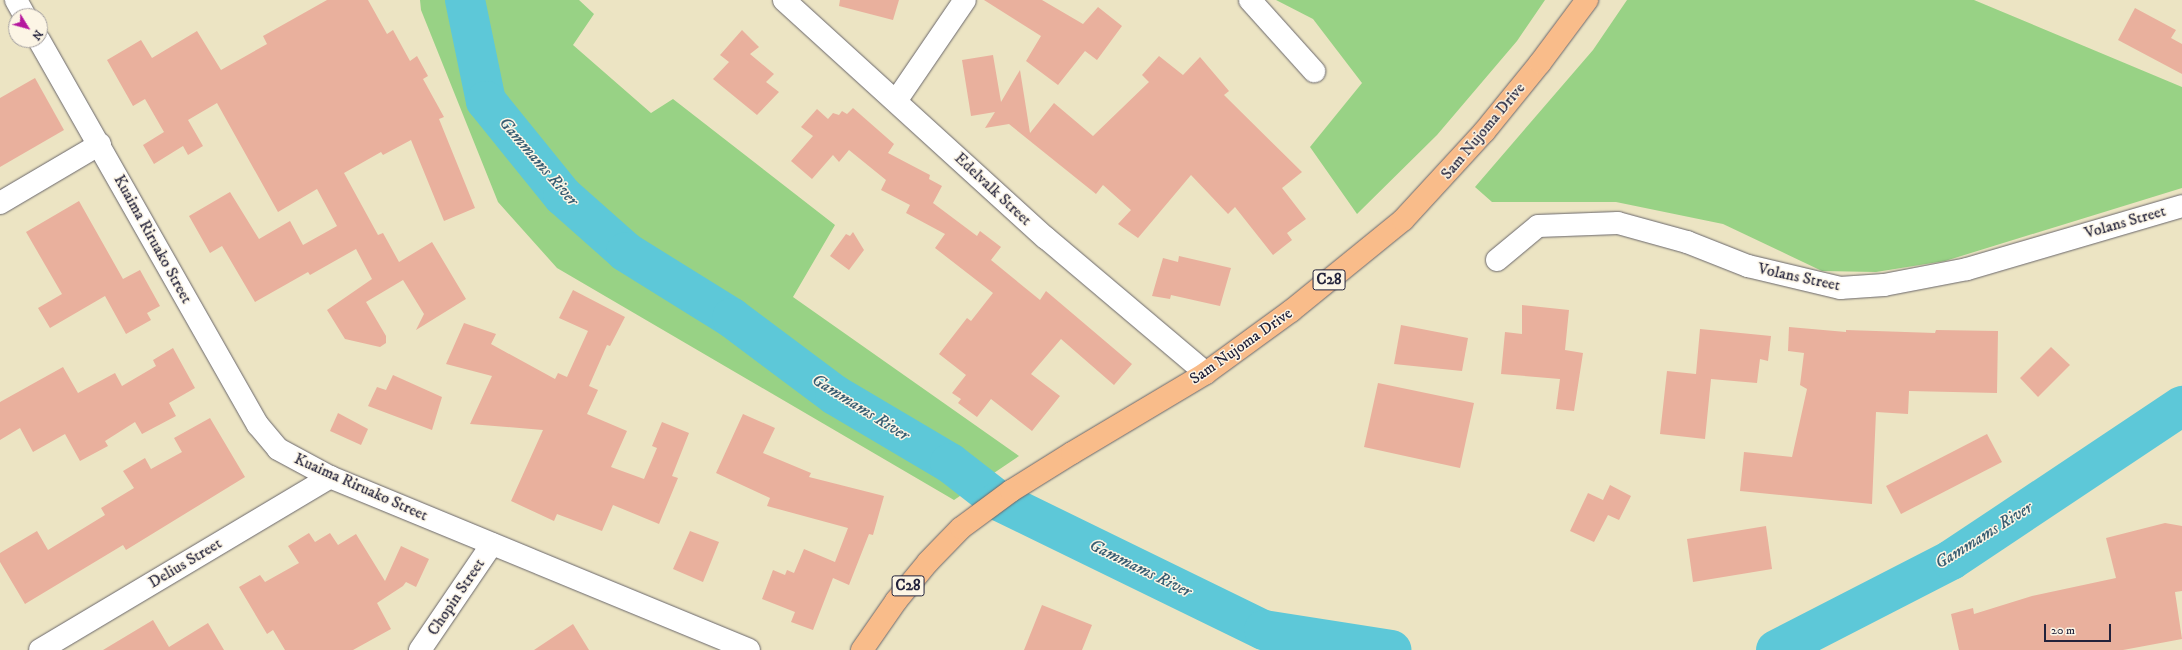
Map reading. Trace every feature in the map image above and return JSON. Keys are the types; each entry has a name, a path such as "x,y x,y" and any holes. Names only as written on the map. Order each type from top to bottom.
{"highway":[{"name":"Sam Nujoma Drive","path":"862,650 901,595 962,528 1011,491 1140,410 1206,373 1292,311 1403,220 1484,132 1540,63 1587,0"}],"street":[{"name":"Edelvalk Street","path":"784,0 1046,238 1206,373"},
{"path":"896,101 965,0"},
{"path":"1250,0 1314,71"},
{"name":"Kuaima Riruako Street","path":"44,48 100,144 258,425 278,449 330,476 749,650"},
{"path":"0,203 100,144"},
{"name":"Volans Street","path":"1497,260 1538,226 1618,223 1687,242 1748,266 1832,286 1884,285 1967,269 2182,206"},
{"name":"Delius Street","path":"40,650 330,476"},
{"name":"Chopin Street","path":"420,650 492,544"}],"green space":[{"path":"420,0 579,0 594,14 573,45 651,113 673,99 835,225 793,297 1019,456 954,500 557,268 498,202 421,10"},
{"path":"1276,0 1545,0 1517,41 1437,135 1357,214 1310,147 1362,83 1313,19"},
{"path":"1627,0 1974,0 2182,87 2182,188 1945,261 1876,272 1822,271 1723,224 1616,202 1492,202 1475,187 1593,50"}],"building":[{"path":"327,0 368,0 387,34 393,30 410,61 417,56 428,76 423,79 444,117 439,119 475,208 444,221 411,140 383,155 381,152 344,173 378,235 383,233 399,262 432,242 466,299 416,330 424,314 403,280 366,302 386,336 386,343 380,347 345,339 327,310 372,279 356,249 310,275 308,272 255,302 222,246 210,253 189,216 230,192 259,239 290,221 303,245 337,226 317,189 278,212 217,103 188,120 203,146 188,155 183,146 154,164 143,145 164,132 145,99 133,106 107,60 141,40 152,58 197,31 221,70 267,44 263,36"},
{"path":"840,0 899,0 893,20 839,6"},
{"path":"984,0 1042,0 1083,24 1098,7 1122,26 1097,60 1085,51 1058,85 1026,61 1041,36"},
{"path":"2135,8 2176,30 2171,38 2182,44 2182,74 2118,40"},
{"path":"742,30 759,47 750,54 774,74 766,82 779,92 757,115 713,79 729,62 720,55"},
{"path":"993,55 1001,102 1020,70 1030,133 1054,103 1093,136 1149,82 1142,75 1159,56 1183,75 1200,57 1229,91 1224,95 1302,172 1282,188 1306,219 1287,233 1292,240 1273,255 1235,207 1228,214 1191,175 1138,238 1118,224 1131,210 1103,185 1096,194 1009,124 985,128 995,112 971,116 962,60"},
{"path":"35,78 64,130 0,167 0,98"},
{"path":"853,108 894,144 888,153 930,175 929,179 942,186 933,203 977,236 980,231 1001,247 991,260 1040,300 1046,291 1132,364 1114,385 1061,339 1031,374 1060,396 1032,431 991,399 977,417 958,403 961,399 952,393 966,375 939,354 967,318 971,321 993,293 935,248 945,234 906,213 910,205 881,190 886,180 849,150 839,162 833,155 812,179 791,161 813,136 801,127 817,109 828,119 833,113 839,115 842,111 847,114"},
{"path":"79,201 123,279 140,270 160,306 147,313 151,320 126,334 105,296 50,328 38,308 62,294 26,232"},
{"path":"853,232 864,250 849,270 830,256 846,234 850,236"},
{"path":"1179,256 1231,268 1220,306 1171,295 1170,299 1152,296 1163,258 1178,262"},
{"path":"573,290 625,317 610,346 607,345 589,386 598,390 587,414 627,431 611,467 644,479 657,448 652,446 662,422 689,433 672,476 678,478 659,524 613,505 602,531 557,514 554,521 511,501 543,430 470,424 492,376 446,364 464,323 496,334 491,344 555,379 558,373 567,377 588,331 559,318"},
{"path":"1522,305 1569,310 1565,350 1583,353 1574,411 1556,409 1560,379 1501,374 1505,332 1522,334"},
{"path":"1401,325 1468,338 1462,371 1394,364"},
{"path":"1789,327 1846,332 1846,330 1935,333 1936,330 1998,331 1997,393 1909,391 1908,414 1876,412 1872,504 1740,491 1744,452 1792,457 1807,389 1800,385 1804,353 1788,351"},
{"path":"1700,329 1771,336 1768,361 1760,359 1757,383 1711,379 1705,439 1660,434 1667,371 1696,374"},
{"path":"2051,347 2070,365 2038,397 2020,378"},
{"path":"173,348 195,388 169,403 176,416 142,434 135,422 105,441 108,446 80,461 65,434 33,452 20,428 0,440 0,402 63,367 78,393 115,373 122,386 156,366 153,360"},
{"path":"393,375 442,397 432,430 368,406 377,387 386,390"},
{"path":"1378,383 1474,403 1460,468 1364,447"},
{"path":"338,413 368,429 361,445 330,431"},
{"path":"743,414 775,428 763,453 811,473 809,477 884,496 873,535 869,534 849,585 833,578 813,630 791,622 795,612 762,599 773,570 785,575 787,570 794,573 804,549 835,562 848,528 767,506 770,498 716,473"},
{"path":"210,418 245,477 126,550 123,545 25,604 0,562 0,553 37,531 48,550 105,515 101,508 134,488 123,471 145,458 151,469 182,452 174,438"},
{"path":"1987,434 2002,462 1901,514 1886,486"},
{"path":"1610,485 1631,496 1619,520 1608,515 1594,542 1570,531 1588,493 1603,500"},
{"path":"2165,523 2182,526 2182,591 2175,592 2182,639 2123,650 1959,650 1951,614 1973,608 1974,614 2032,596 2116,578 2106,538"},
{"path":"1766,526 1772,569 1693,582 1687,539"},
{"path":"690,531 719,542 703,582 673,569"},
{"path":"309,533 315,542 330,533 338,545 356,534 385,581 401,546 429,559 416,587 406,582 403,586 377,603 391,629 353,650 285,650 273,630 267,634 239,587 260,575 265,582 299,563 288,546"},
{"path":"1042,605 1092,625 1082,650 1024,650"},
{"path":"153,620 169,647 208,623 224,650 103,650"},
{"path":"573,624 589,650 534,650"}],"waterway":[{"name":"Gammams River","path":"465,0 486,101 563,196 626,252 732,318 835,395 950,463 999,501 1264,630 1391,650"},
{"name":"Gammams River","path":"1776,650 1951,560 2182,406"}]}
